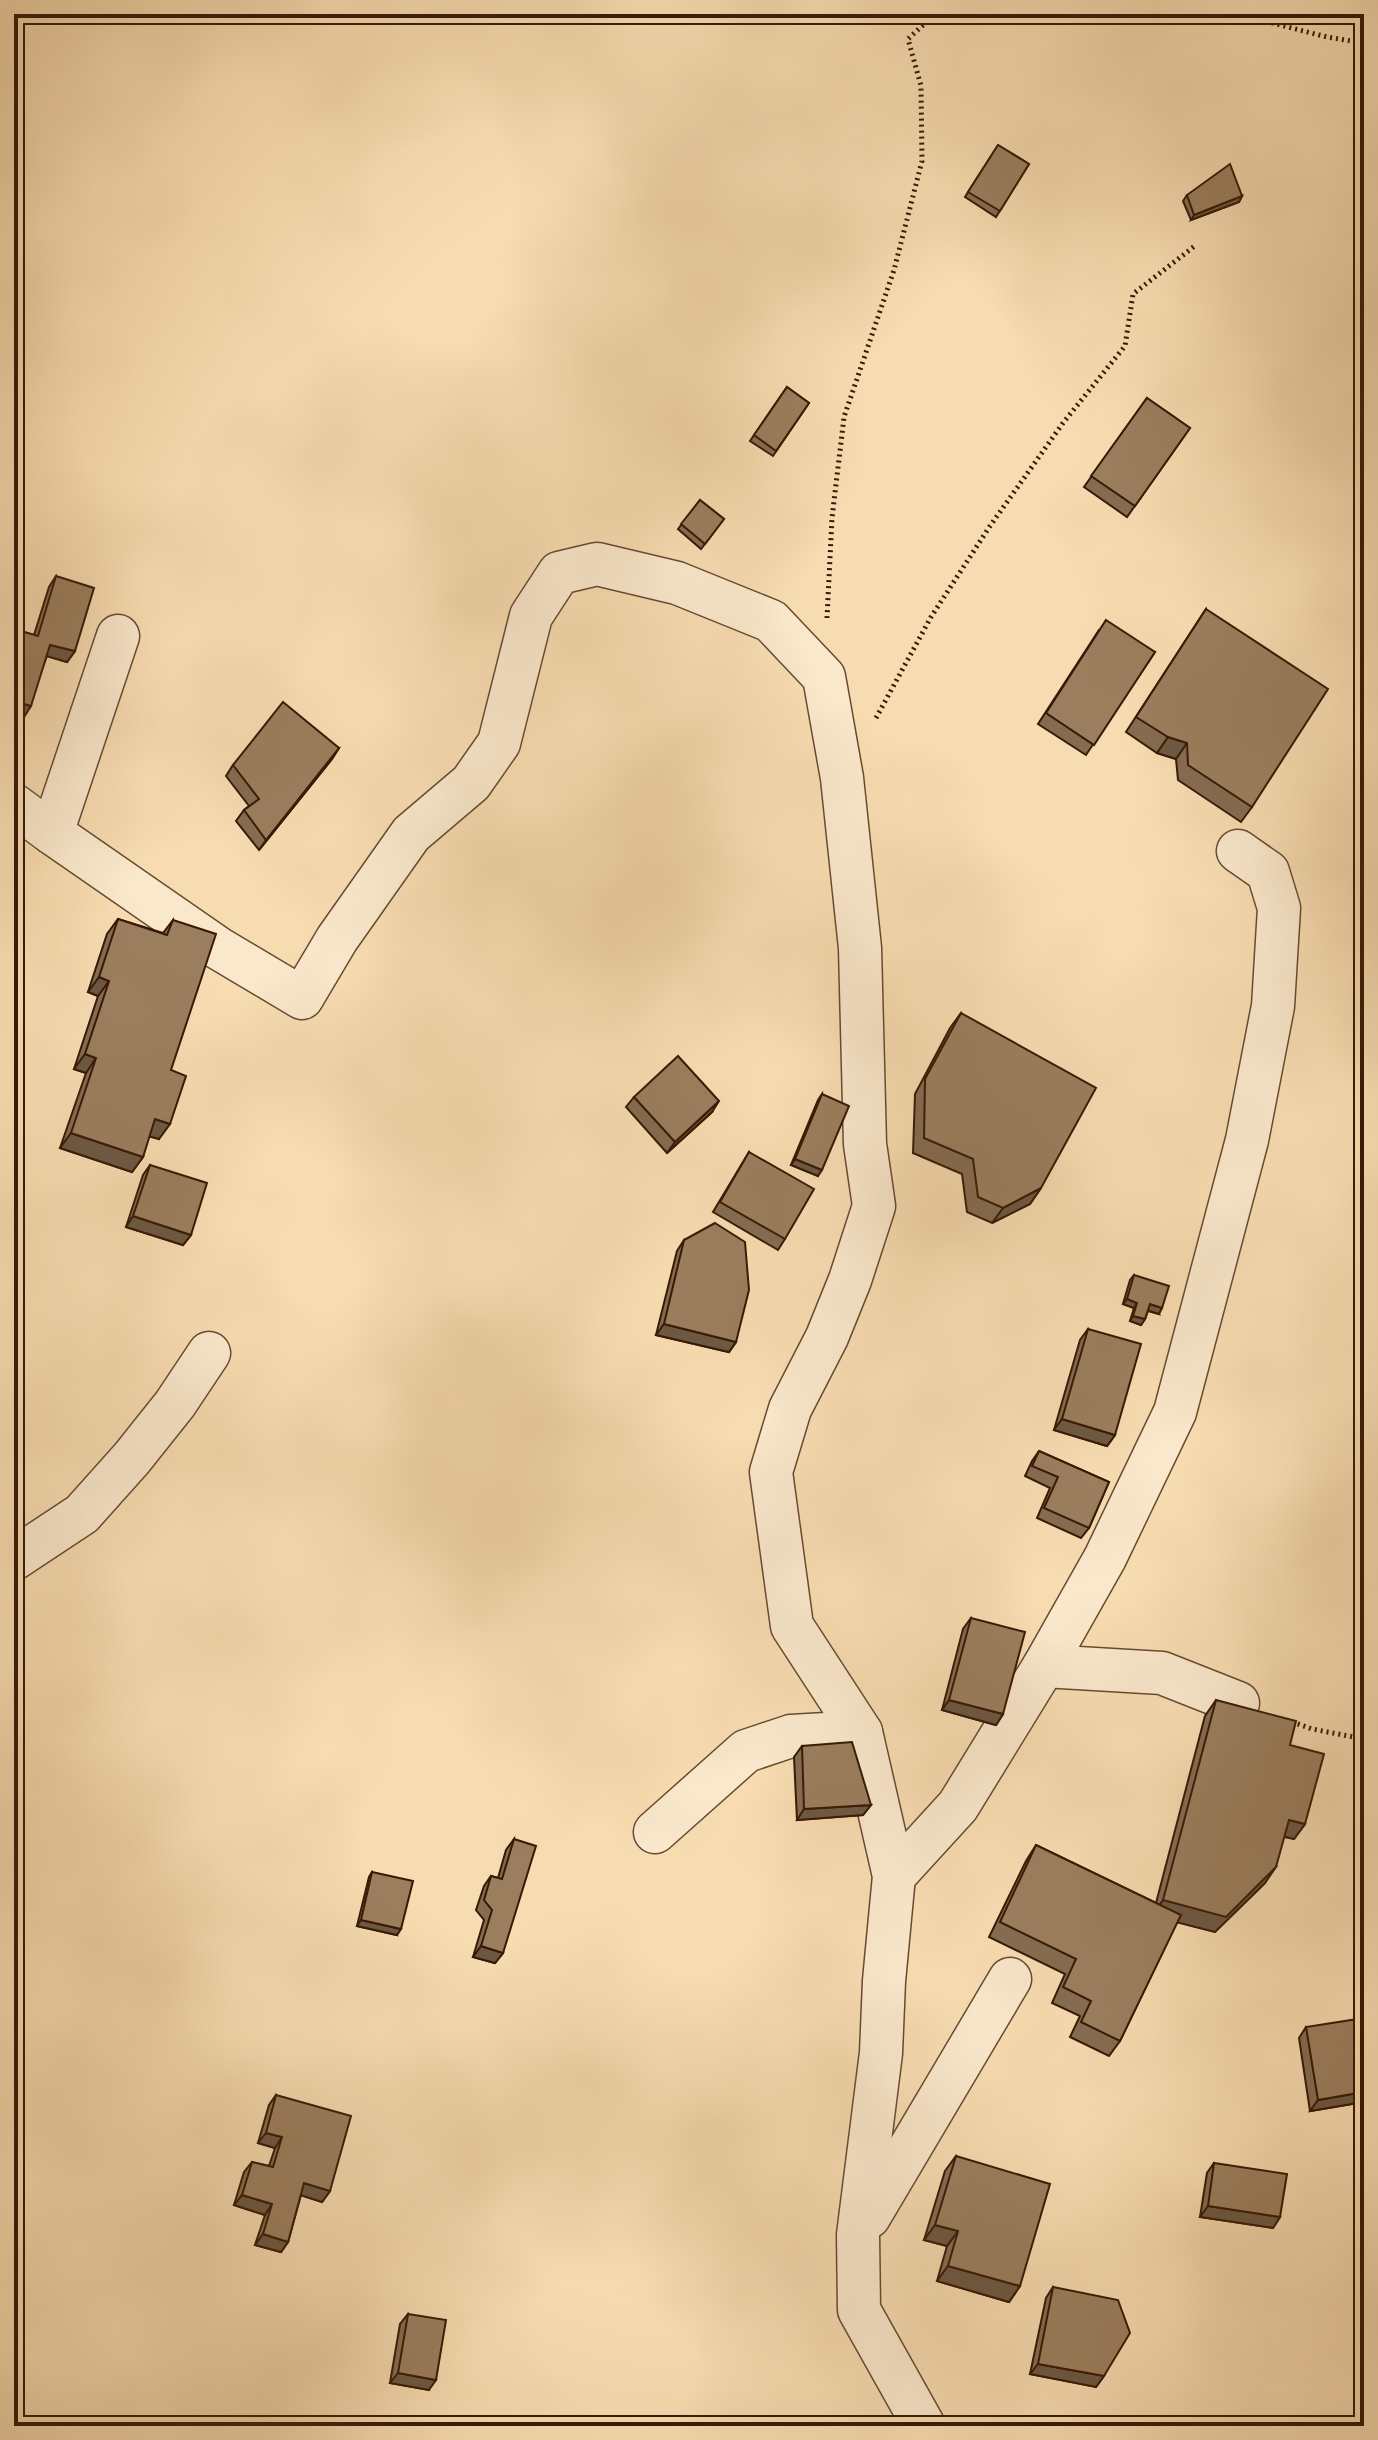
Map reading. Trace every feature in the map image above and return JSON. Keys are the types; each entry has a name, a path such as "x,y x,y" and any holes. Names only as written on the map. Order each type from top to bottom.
{"street":[{"path":"14,805 218,948 302,998 337,939 411,834 471,783 499,743 531,616 559,573 597,564 677,583 771,621 824,677 842,778 860,948 865,1144 874,1206 827,1337 790,1409 771,1472 792,1626 861,1732 894,1876 881,2053 858,2235 859,2310 924,2426"},
{"path":"52,833 118,636"},
{"path":"894,1876 958,1806 1044,1666 1105,1558 1175,1412 1247,1140 1273,1006 1279,908 1268,872 1238,851"},
{"path":"14,1559 82,1514 175,1404 209,1353"},
{"path":"1044,1666 1162,1673 1238,1703"},
{"path":"655,1832 746,1751 791,1736 861,1732"},
{"path":"858,2235 1010,1979"}],"path":[{"path":"824,677 832,518 844,417 894,270 922,161 921,86 908,39 935,14"},
{"path":"1237,14 1364,43"},
{"path":"842,778 931,617 990,526 1063,423 1125,346 1133,294 1196,245"},
{"path":"1238,1703 1312,1729 1364,1739"}],"building":[{"path":"998,145 1029,164 1000,211 968,192"},
{"path":"1230,164 1242,196 1194,215 1187,195"},
{"path":"787,387 809,403 776,451 754,435"},
{"path":"1147,398 1190,428 1135,506 1091,476"},
{"path":"700,500 724,519 705,544 681,524"},
{"path":"56,576 94,588 75,651 50,645 31,706 14,701 14,629 38,636"},
{"path":"1206,609 1328,689 1252,807 1188,765 1187,743 1168,737 1136,717"},
{"path":"1106,620 1155,652 1094,745 1046,713"},
{"path":"283,702 339,748 266,840 244,810 259,799 233,765"},
{"path":"118,919 167,935 173,920 216,934 171,1070 186,1076 170,1124 155,1119 143,1157 71,1133 96,1058 85,1054 109,981 99,977"},
{"path":"961,1013 1096,1088 1041,1188 1003,1208 978,1197 973,1159 924,1138 925,1079"},
{"path":"678,1056 719,1101 675,1142 634,1097"},
{"path":"822,1094 849,1106 822,1170 795,1159"},
{"path":"749,1152 814,1189 785,1239 720,1202"},
{"path":"150,1165 207,1183 191,1235 133,1216"},
{"path":"715,1223 745,1242 749,1290 736,1342 664,1324 684,1240"},
{"path":"1134,1275 1169,1286 1162,1308 1150,1304 1145,1319 1133,1316 1137,1303 1127,1299"},
{"path":"1088,1329 1141,1344 1115,1435 1062,1419"},
{"path":"1039,1451 1109,1482 1089,1528 1044,1508 1058,1477 1032,1466"},
{"path":"971,1618 1025,1632 1003,1714 949,1700"},
{"path":"1216,1700 1296,1721 1290,1745 1324,1754 1305,1824 1289,1820 1276,1867 1226,1917 1163,1900"},
{"path":"852,1742 871,1805 804,1809 802,1746"},
{"path":"514,1839 536,1846 503,1953 481,1946 492,1910 484,1900 491,1876 502,1879"},
{"path":"1036,1845 1181,1915 1120,2041 1081,2022 1091,2001 1063,1987 1076,1959 1000,1922"},
{"path":"372,1872 413,1881 401,1929 361,1920"},
{"path":"1364,2018 1364,2092 1318,2100 1306,2027"},
{"path":"276,2095 351,2116 330,2191 304,2183 288,2242 263,2234 272,2204 242,2195 252,2162 273,2167 282,2137 266,2133"},
{"path":"956,2156 1050,2184 1020,2286 948,2266 958,2231 935,2225"},
{"path":"1214,2163 1287,2174 1280,2217 1208,2206"},
{"path":"1053,2287 1118,2300 1130,2333 1104,2376 1038,2364"},
{"path":"408,2314 446,2320 436,2380 398,2373"}]}
